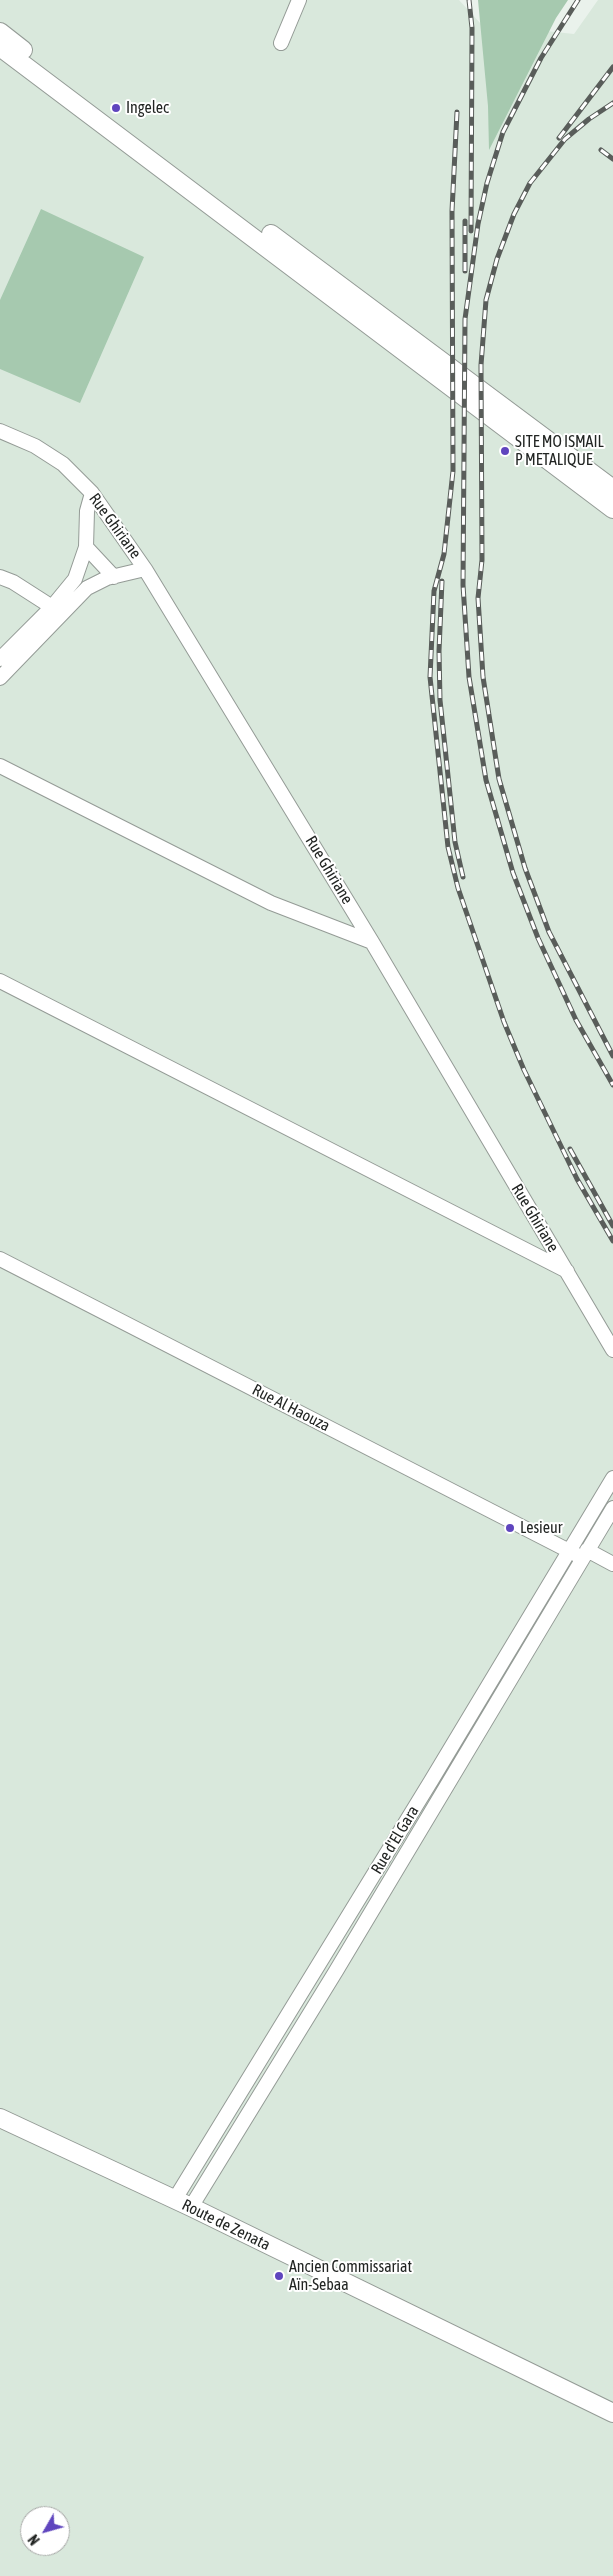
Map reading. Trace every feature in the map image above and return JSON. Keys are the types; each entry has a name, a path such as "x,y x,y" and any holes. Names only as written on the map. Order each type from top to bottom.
{"main road":[{"path":"0,32 154,149 418,342 613,489"},
{"path":"0,47 613,509"},
{"name":"Route de Zenata","path":"0,2118 191,2207 613,2413"}],"street":[{"path":"281,43 299,0"},
{"name":"Rue Ghiriane","path":"0,431 35,446 63,464 92,493 145,569 372,942 613,1350"},
{"path":"0,659 52,607 75,579 86,547 88,511 92,493"},
{"path":"86,547 114,576"},
{"path":"0,678 87,588 98,581 145,569"},
{"path":"0,577 13,582 52,607"},
{"path":"0,766 271,903 372,942"},
{"path":"0,981 567,1271"},
{"name":"Rue Al Haouza","path":"0,1259 570,1551 613,1564"},
{"name":"Rue d'El Gara","path":"175,2200 303,1992 613,1478"},
{"name":"Rue d'El Gara","path":"191,2207 318,2000 613,1508"},
{"path":"303,1992 318,2000"}],"shaded area":[{"path":"0,0 459,0 481,24 574,34 598,0 613,0 613,2576 0,2576"}],"green space":[{"path":"478,0 568,0 556,18 489,150 488,106"},
{"path":"41,209 144,257 80,403 0,369 0,300"}],"railway":[{"path":"469,0 472,28 471,231"},
{"path":"578,0 541,58 503,132 487,183 478,224 465,319 463,585 469,677 486,780 513,873 538,938 576,1020 613,1085"},
{"path":"559,138 613,67"},
{"path":"613,103 589,119 565,139 530,183 514,214 497,259 486,300 481,365 482,560 478,598 483,677 499,779 525,868 549,932 613,1056"},
{"path":"457,112 452,211 453,471 444,554 434,591 430,677 448,847 458,888 504,1022 524,1070 577,1179 613,1241"},
{"path":"601,150 613,159"},
{"path":"465,221 465,271"},
{"path":"442,581 439,651 440,700 455,842 463,877"},
{"path":"570,1149 613,1226"}],"place":[{"name":"Ingelec","path":"116,108"},
{"name":"SITE MO ISMAIL P METALIQUE","path":"505,451"},
{"name":"Lesieur","path":"510,1528"},
{"name":"Ancien Commissariat Aïn-Sebaa","path":"279,2276"}]}
